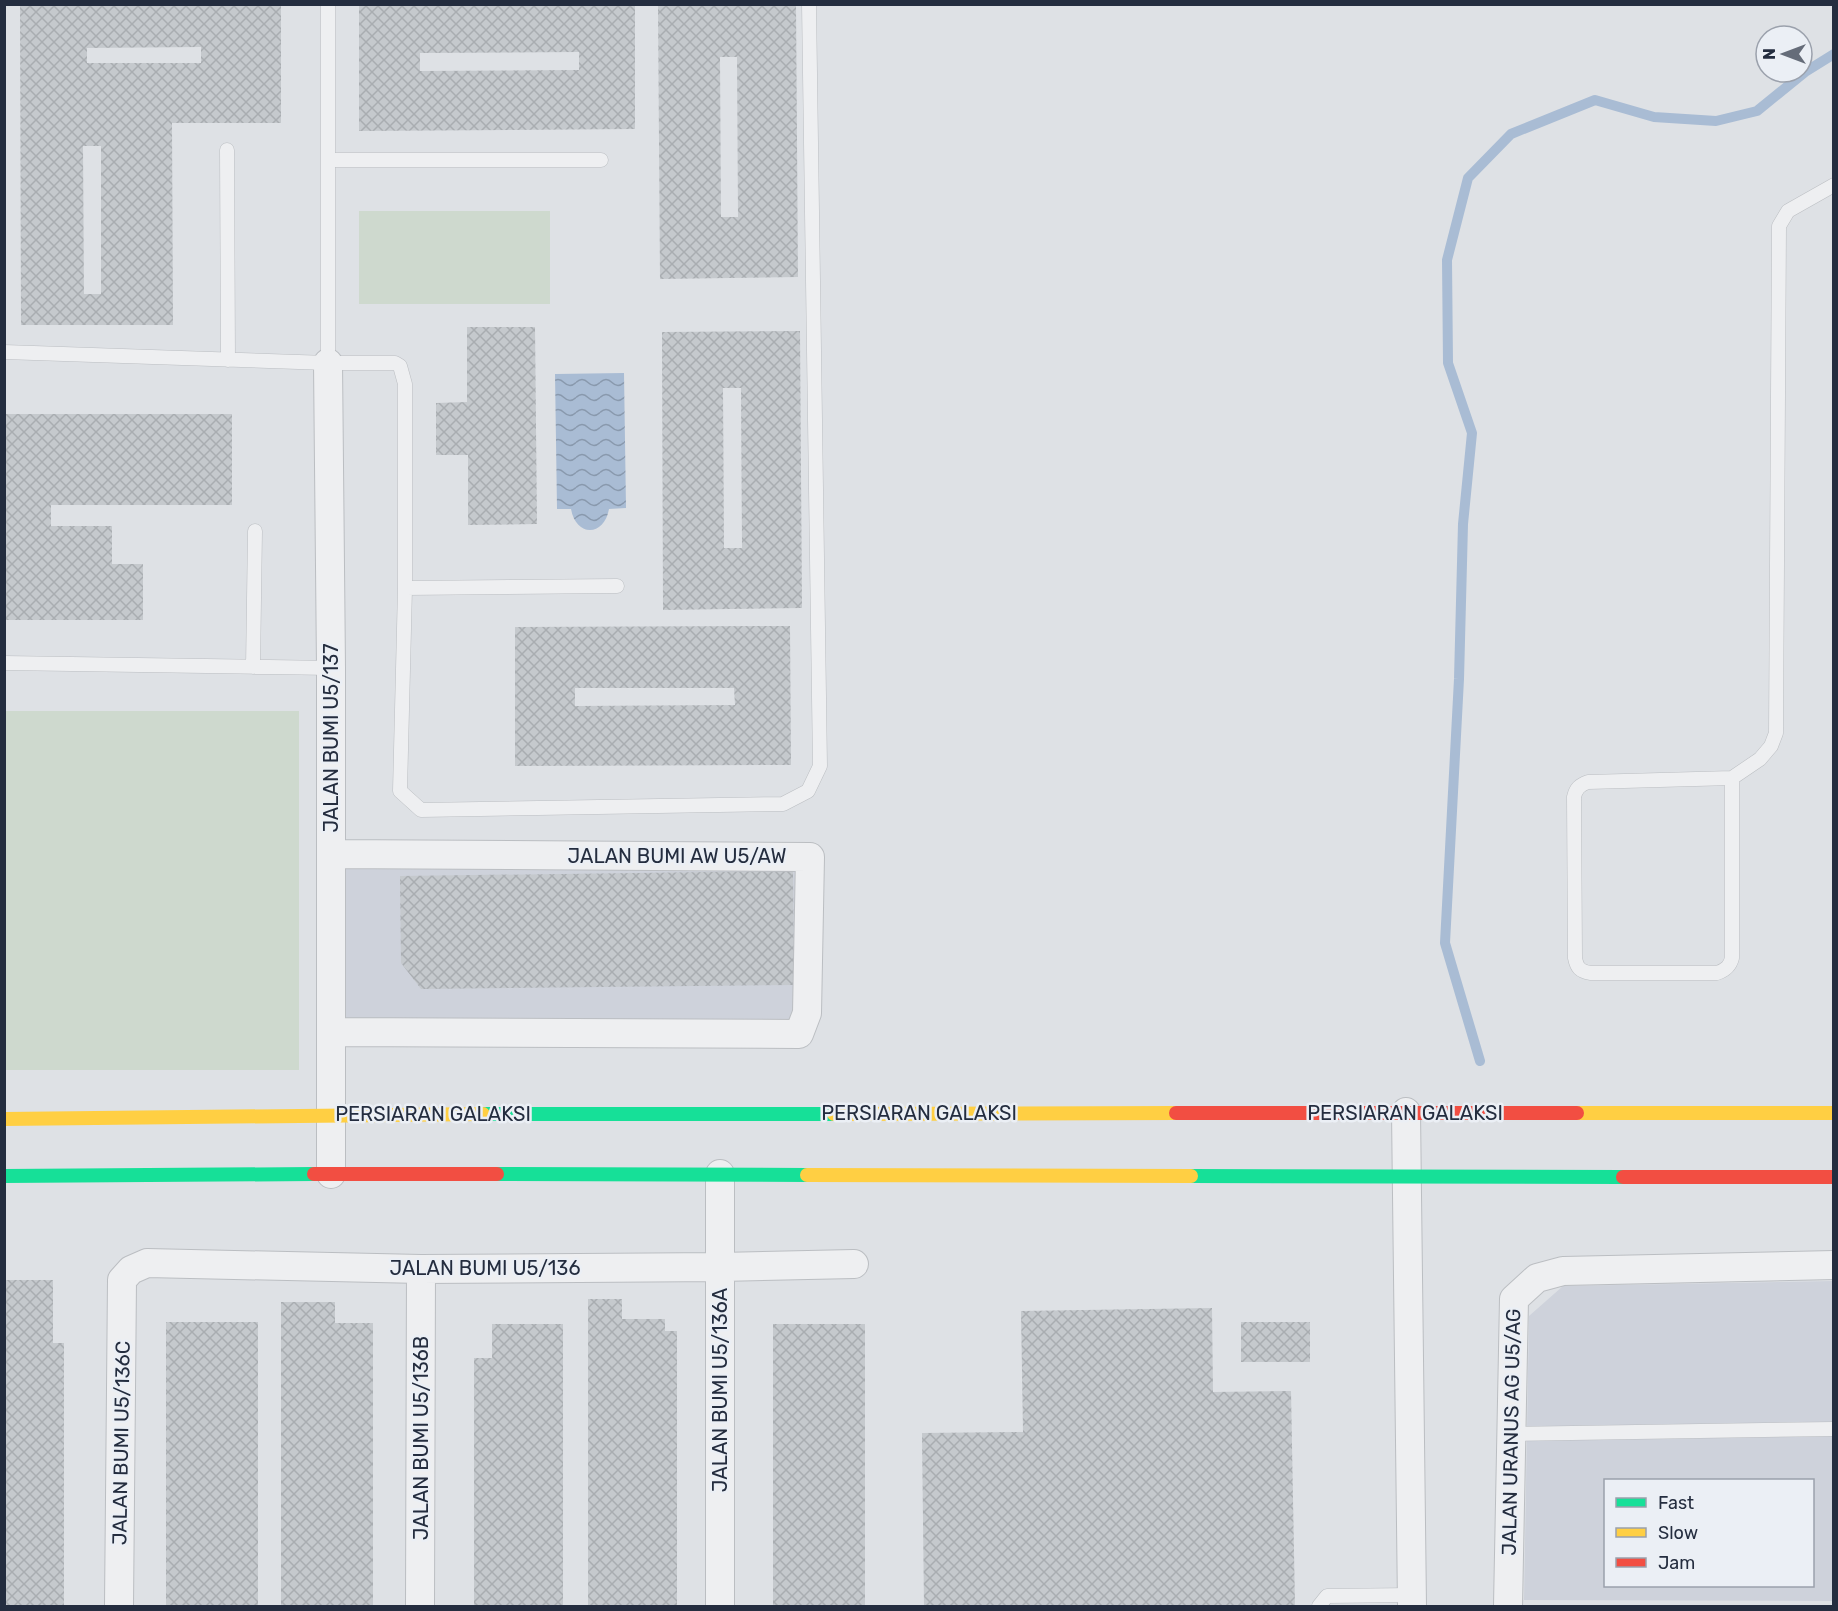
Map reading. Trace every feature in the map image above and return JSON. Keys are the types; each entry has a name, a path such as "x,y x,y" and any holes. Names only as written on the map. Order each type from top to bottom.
{"main road":[{"name":"PERSIARAN GALAKSI","path":"4,1119 333,1114 1833,1113"},
{"path":"4,1176 720,1174 1833,1178"}],"street":[{"name":"JALAN BUMI U5/137","path":"328,363 333,1032 331,1174"},
{"name":"JALAN BUMI AW U5/AW","path":"331,854 810,857 807,1013 799,1034 333,1032"},
{"path":"1406,1112 1412,1601"},
{"name":"JALAN BUMI U5/136A","path":"720,1174 720,1606"},
{"name":"JALAN BUMI U5/136","path":"122,1280 131,1270 147,1263 421,1269 854,1264"},
{"name":"JALAN URANUS AG U5/AG","path":"1508,1606 1514,1299 1537,1278 1563,1271 1833,1265"},
{"name":"JALAN BUMI U5/136B","path":"420,1606 421,1269"},
{"name":"JALAN BUMI U5/136C","path":"119,1606 122,1280"}],"lane":[{"path":"328,4 328,363"},
{"path":"4,352 328,363 395,363 400,366 405,384 405,588 400,791 421,810 783,804 808,791 820,766 808,4"},
{"path":"227,150 228,360"},
{"path":"328,160 601,160"},
{"path":"1732,778 1732,958 1730,965 1718,973 1590,973 1582,971 1576,966 1575,958 1574,797 1576,790 1581,784 1588,782 1732,778 1761,759 1771,747 1776,733 1779,226 1788,212 1833,185"},
{"path":"253,667 255,531"},
{"path":"405,588 616,586"},
{"path":"4,663 331,668"},
{"path":"1511,1434 1833,1429"},
{"path":"1319,1606 1327,1596 1412,1601"}],"shaded area":[{"path":"359,211 550,211 550,304 359,304"},
{"path":"5,711 299,711 299,1070 5,1070"},
{"path":"345,866 797,868 795,1010 790,1023 344,1020"},
{"path":"1833,1281 1833,1601 1524,1600 1529,1316 1563,1286"}],"water":[{"path":"624,373 626,508 609,509 602,525 596,529 584,529 578,525 571,509 557,509 555,374"}],"building":[{"path":"20,4 281,4 281,123 172,123 173,325 21,325","holes":["201,47 201,63 87,63 87,48","83,146 101,146 101,294 84,294"]},
{"path":"359,4 635,4 635,129 359,131","holes":["579,52 579,70 420,71 420,53"]},
{"path":"658,4 796,4 798,277 660,279","holes":["720,57 737,57 738,217 721,217"]},
{"path":"467,327 535,327 537,524 468,525 468,455 436,455 436,403 467,402"},
{"path":"800,331 802,608 663,610 662,332","holes":["723,388 741,388 742,548 724,548"]},
{"path":"4,414 232,414 232,505 51,505 51,526 112,526 112,564 143,564 143,620 4,620"},
{"path":"790,626 791,765 515,766 515,627","holes":["575,688 734,688 735,705 575,706"]},
{"path":"793,871 794,985 421,989 401,963 400,876"},
{"path":"4,1280 53,1280 53,1343 64,1343 64,1606 4,1606"},
{"path":"588,1299 622,1299 622,1319 665,1319 665,1331 677,1331 677,1606 588,1606"},
{"path":"281,1302 335,1302 335,1323 373,1323 373,1606 281,1606"},
{"path":"1212,1308 1213,1392 1291,1391 1295,1606 924,1606 922,1433 1023,1432 1021,1311"},
{"path":"166,1322 258,1322 258,1606 166,1606"},
{"path":"1241,1322 1310,1322 1310,1362 1241,1362"},
{"path":"492,1324 563,1324 563,1606 474,1606 474,1358 492,1358"},
{"path":"773,1324 865,1324 865,1606 773,1606"}],"waterway":[{"path":"1480,1061 1445,943 1459,679 1463,524 1472,433 1448,363 1447,260 1468,178 1511,134 1595,100 1654,117 1716,121 1757,111 1805,72 1834,54"}],"traffic: fast":[{"path":"483,1114 834,1114"},
{"path":"4,1176 314,1174"},
{"path":"497,1174 807,1175"},
{"path":"1191,1176 1623,1177"}],"traffic: slow":[{"path":"834,1114 1176,1113"},
{"path":"1577,1113 1834,1113"},
{"path":"4,1119 483,1114"},
{"path":"807,1175 1191,1176"}],"traffic: jam":[{"path":"1176,1113 1577,1113"},
{"path":"314,1174 497,1174"},
{"path":"1623,1177 1834,1177"}]}
